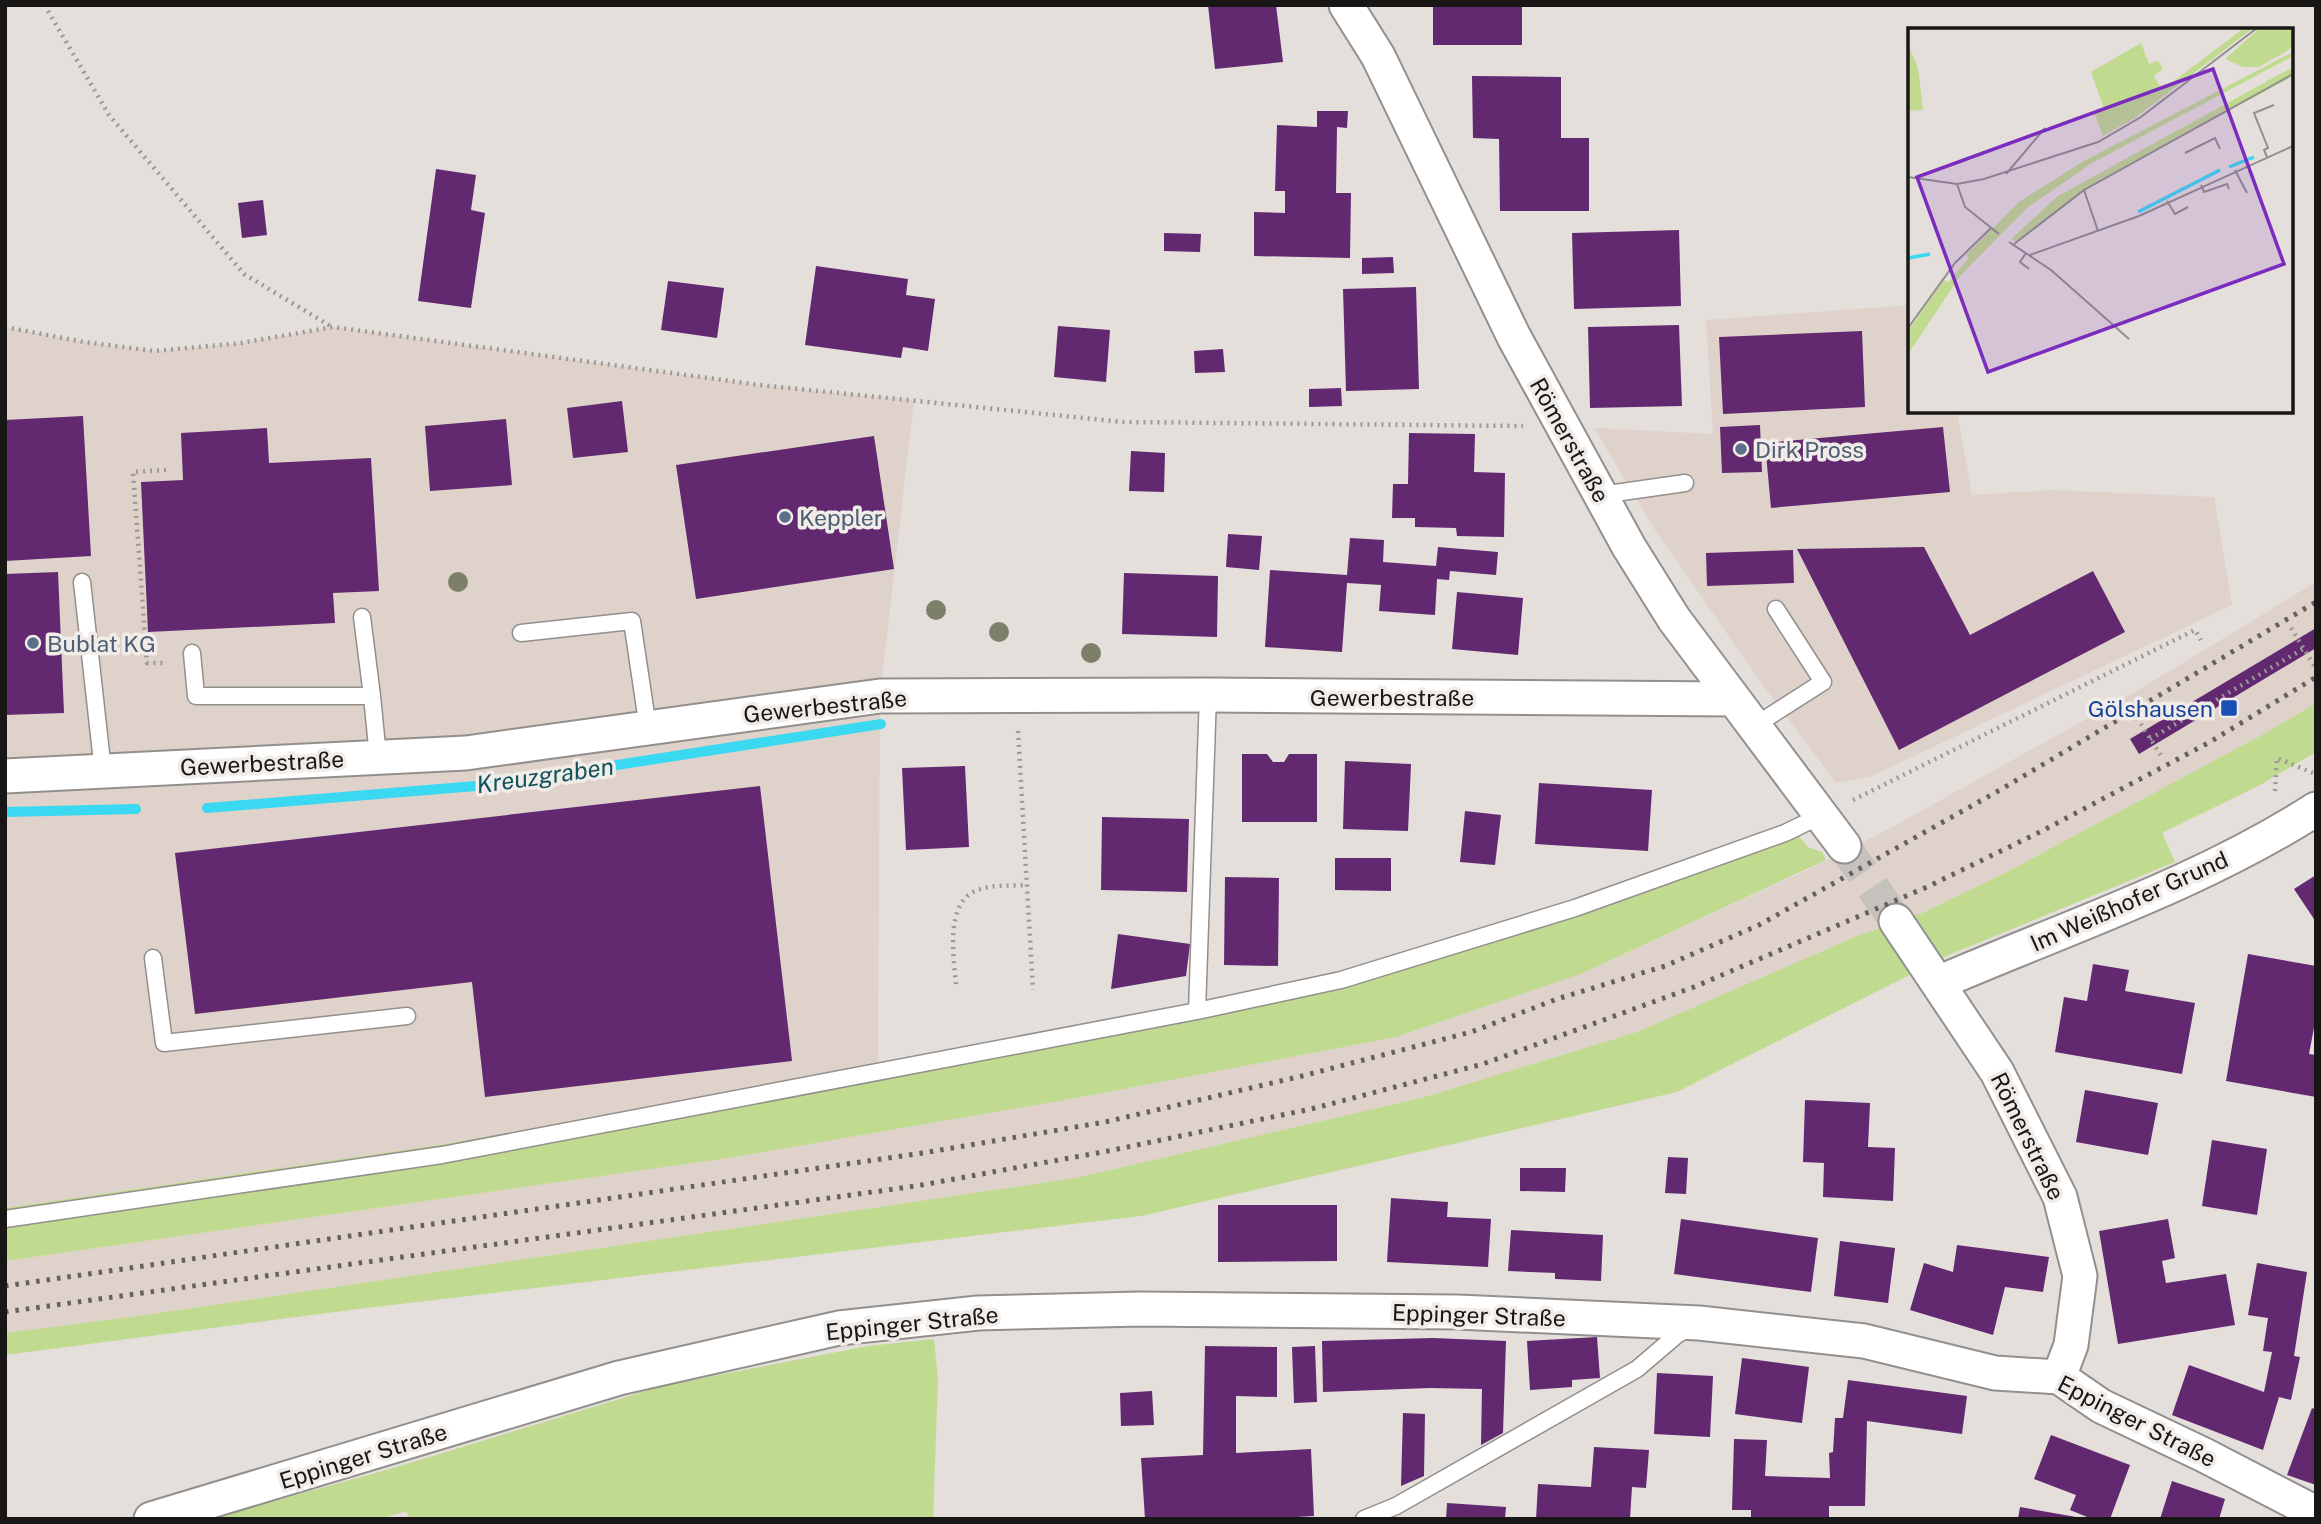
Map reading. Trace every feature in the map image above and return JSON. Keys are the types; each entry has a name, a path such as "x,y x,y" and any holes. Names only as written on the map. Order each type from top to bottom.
{"street":[{"name":"Römerstraße","path":"1346,5 1378,56 1514,337 1629,547 1674,619 1844,846"},
{"name":"Gewerbestraße","path":"5,776 466,753 880,696 1208,695 1733,699"},
{"name":"Im Weißhofer Grund","path":"1938,983 2179,883 2216,853 2272,837 2316,809"},
{"name":"Römerstraße","path":"1896,921 1997,1072 2060,1197 2080,1276 2071,1345 2059,1377"},
{"name":"Eppinger Straße","path":"151,1519 618,1378 839,1328 978,1313 1140,1309 1457,1312 1699,1323 1864,1341 1994,1373 2059,1377 2101,1406 2316,1513"}],"lane":[{"path":"1601,495 1685,483"},
{"path":"82,582 103,771"},
{"path":"1754,726 1823,682 1776,609"},
{"path":"362,617 378,757"},
{"path":"521,633 632,621 649,728"},
{"path":"192,658 196,696 372,696"},
{"path":"1196,1011 1208,695"},
{"path":"5,1219 442,1155 1196,1011 1341,979 1575,908 1784,833 1822,816"},
{"path":"153,958 164,1043 407,1016"},
{"path":"1364,1519 1396,1506 1637,1369 1678,1334 1699,1323"}],"path":[{"path":"48,10 109,116 244,274 333,327"},
{"path":"5,327 84,342 155,351 241,343 333,327 761,385 1123,422 1563,426"},
{"path":"166,470 133,472 147,663 192,658"},
{"path":"2291,628 2315,667"},
{"path":"1853,800 2195,630 2201,640"},
{"path":"2150,739 2303,649"},
{"path":"1016,696 1033,990"},
{"path":"2137,718 2162,757"},
{"path":"2277,758 2316,774"},
{"path":"956,984 953,932 958,911 971,893 993,887 1027,885"}],"shaded area":[{"path":"1908,305 1908,413 1957,413 1972,495 2052,490 2214,497 2232,605 1870,777 1836,783 1760,681 1653,527 1594,428 1713,434 1706,320"},
{"path":"5,327 84,342 155,351 241,343 333,327 760,385 914,400 880,696 878,1067 445,1144 5,1208"},
{"path":"2316,582 2316,703 2271,730 2005,873 1922,913 1857,936 1637,1032 1425,1097 1076,1178 145,1315 5,1333 5,1261 735,1157 1076,1098 1396,1037 1583,973 1814,867 1898,824 2147,685"}],"green space":[{"path":"2316,703 2316,752 2262,784 2162,833 2175,862 1951,954 1677,1092 1141,1216 358,1309 5,1355 5,1333 145,1315 1076,1178 1425,1097 1637,1032 1857,936 1922,913 2005,873 2271,730"},
{"path":"1790,825 1808,847 1822,852 1826,860 1583,973 1396,1037 1076,1098 735,1157 5,1261 5,1208 445,1144 878,1067 1081,1040 1199,1019 1572,903"},
{"path":"934,1339 938,1379 933,1519 409,1519 407,1511 379,1519 209,1519 390,1469 662,1386 868,1346"}],"building":[{"path":"1208,5 1276,5 1283,62 1215,69"},
{"path":"1433,5 1522,5 1522,45 1433,45"},
{"path":"1472,76 1561,77 1561,138 1589,138 1589,211 1500,211 1499,139 1473,138"},
{"path":"1317,111 1348,111 1347,128 1337,127 1336,193 1351,193 1350,258 1254,256 1254,212 1285,213 1285,191 1275,191 1277,125 1317,127"},
{"path":"436,169 476,175 471,210 485,213 471,308 418,301"},
{"path":"263,200 267,235 242,238 238,203"},
{"path":"1679,230 1681,306 1574,309 1572,233"},
{"path":"1164,233 1201,234 1200,252 1164,251"},
{"path":"1393,257 1394,273 1362,274 1362,258"},
{"path":"816,266 908,279 906,295 935,299 928,351 903,347 901,358 805,345"},
{"path":"668,281 724,288 717,338 661,330"},
{"path":"1416,287 1419,389 1346,391 1343,289"},
{"path":"1679,325 1682,406 1590,408 1588,327"},
{"path":"1058,326 1110,330 1106,382 1054,377"},
{"path":"1862,331 1865,407 1723,414 1719,337"},
{"path":"1223,349 1225,372 1195,373 1194,351"},
{"path":"1341,388 1342,406 1309,407 1309,389"},
{"path":"622,401 628,452 573,458 567,408"},
{"path":"83,416 91,556 5,561 5,420"},
{"path":"506,419 512,485 430,491 425,426"},
{"name":"Dirk Pross","path":"1760,425 1762,472 1722,473 1720,427"},
{"path":"1943,427 1950,492 1771,508 1765,443"},
{"path":"267,428 269,463 371,458 379,591 333,593 335,623 148,632 141,482 183,480 181,433"},
{"path":"1409,433 1475,434 1474,472 1505,473 1504,537 1457,536 1456,528 1415,527 1415,518 1392,518 1393,484 1408,484"},
{"name":"Keppler","path":"874,436 894,569 696,599 676,465"},
{"path":"1131,451 1165,453 1164,492 1129,491"},
{"path":"1228,534 1262,536 1259,570 1226,567"},
{"path":"1350,538 1384,540 1383,562 1436,566 1438,547 1498,552 1496,575 1450,571 1449,580 1437,579 1435,615 1379,611 1381,585 1347,583 1342,652 1265,647 1270,570 1347,575"},
{"path":"1924,547 1970,635 2093,571 2125,632 1899,750 1797,549"},
{"path":"1793,550 1794,583 1707,586 1706,553"},
{"name":"Bublat KG","path":"58,572 64,713 5,715 5,574"},
{"path":"1124,573 1218,576 1217,637 1122,634"},
{"path":"1457,592 1523,598 1518,655 1452,649"},
{"path":"2316,628 2316,648 2139,754 2130,739"},
{"path":"1242,754 1267,754 1273,762 1284,762 1289,754 1317,754 1317,822 1242,822"},
{"path":"1345,761 1411,764 1408,831 1343,829"},
{"path":"965,766 969,847 906,850 902,768"},
{"path":"1539,783 1652,790 1648,851 1535,844"},
{"path":"760,786 792,1061 485,1097 472,982 195,1014 175,853"},
{"path":"1465,811 1501,815 1495,865 1460,862"},
{"path":"1102,817 1189,819 1187,892 1101,890"},
{"path":"1335,858 1391,858 1391,891 1335,890"},
{"path":"2316,875 2316,922 2294,889"},
{"path":"1225,877 1279,878 1278,966 1224,965"},
{"path":"1118,934 1190,944 1186,976 1111,989"},
{"path":"2248,954 2316,966 2316,1017 2309,1054 2316,1055 2316,1097 2226,1081"},
{"path":"2093,964 2129,970 2125,991 2195,1003 2182,1074 2055,1052 2064,997 2087,1001"},
{"path":"2085,1090 2158,1103 2148,1155 2076,1142"},
{"path":"1805,1100 1870,1103 1868,1147 1895,1148 1893,1201 1823,1197 1824,1163 1803,1162"},
{"path":"2212,1140 2267,1149 2257,1215 2202,1206"},
{"path":"1668,1157 1688,1158 1686,1194 1665,1193"},
{"path":"1520,1168 1566,1168 1565,1192 1520,1191"},
{"path":"1391,1198 1448,1202 1447,1217 1491,1219 1488,1267 1387,1262"},
{"path":"1218,1205 1337,1205 1337,1261 1218,1262"},
{"path":"1681,1219 1818,1238 1811,1292 1674,1274"},
{"path":"2168,1219 2175,1258 2162,1261 2166,1283 2226,1274 2235,1325 2118,1344 2099,1231"},
{"path":"1511,1230 1603,1235 1601,1281 1555,1279 1555,1273 1508,1271"},
{"path":"1840,1241 1895,1248 1888,1303 1834,1296"},
{"path":"1957,1245 2049,1257 2043,1292 2005,1287 1993,1335 1910,1310 1924,1263 1953,1272"},
{"path":"2257,1263 2307,1272 2294,1356 2300,1357 2291,1400 2279,1397 2263,1450 2172,1415 2189,1365 2264,1392 2272,1352 2263,1351 2268,1318 2248,1315"},
{"path":"1597,1337 1600,1378 1572,1380 1572,1387 1530,1390 1527,1341"},
{"path":"1433,1338 1506,1341 1503,1433 1481,1445 1482,1389 1323,1392 1322,1341"},
{"path":"1205,1346 1277,1347 1277,1397 1236,1396 1236,1453 1311,1449 1314,1516 1145,1519 1141,1458 1203,1455"},
{"path":"1315,1346 1317,1402 1294,1403 1292,1347"},
{"path":"1742,1358 1809,1367 1802,1423 1735,1414"},
{"path":"1657,1373 1713,1376 1710,1437 1654,1434"},
{"path":"1848,1380 1967,1396 1962,1434 1867,1421 1865,1506 1829,1506 1829,1519 1751,1519 1751,1510 1732,1510 1734,1439 1767,1440 1765,1476 1830,1478 1829,1453 1833,1452 1835,1418 1843,1418"},
{"path":"1152,1391 1154,1425 1121,1426 1120,1393"},
{"path":"2312,1408 2316,1410 2316,1485 2287,1475"},
{"path":"1403,1413 1425,1414 1424,1476 1401,1486"},
{"path":"2051,1435 2130,1465 2110,1519 2092,1519 2070,1510 2076,1495 2034,1479"},
{"path":"1594,1447 1649,1450 1646,1488 1632,1487 1630,1519 1536,1519 1538,1484 1591,1487"},
{"path":"2172,1481 2225,1499 2219,1519 2160,1519"},
{"path":"1447,1503 1506,1507 1505,1519 1446,1519"},
{"path":"2020,1507 2076,1517 2076,1519 2018,1519"}],"waterway":[{"name":"Kreuzgraben","path":"207,808 488,785 881,724"},
{"name":"Kreuzgraben","path":"5,812 136,809"}],"tunnel":[{"path":"1844,846 1896,921"}],"railway":[{"path":"5,1286 923,1153 1105,1122 1302,1076 1471,1032 1557,999 1665,966 1759,925 2000,790 2316,602"},
{"path":"5,1312 916,1186 1108,1151 1311,1109 1483,1064 1694,987 1927,887 2042,831 2210,742 2316,677"}],"place":[{"name":"Dirk Pross","path":"1741,449"},
{"name":"Keppler","path":"785,517"},
{"name":"Bublat KG","path":"33,643"},
{"name":"Gölshausen","path":"2229,708"}]}
